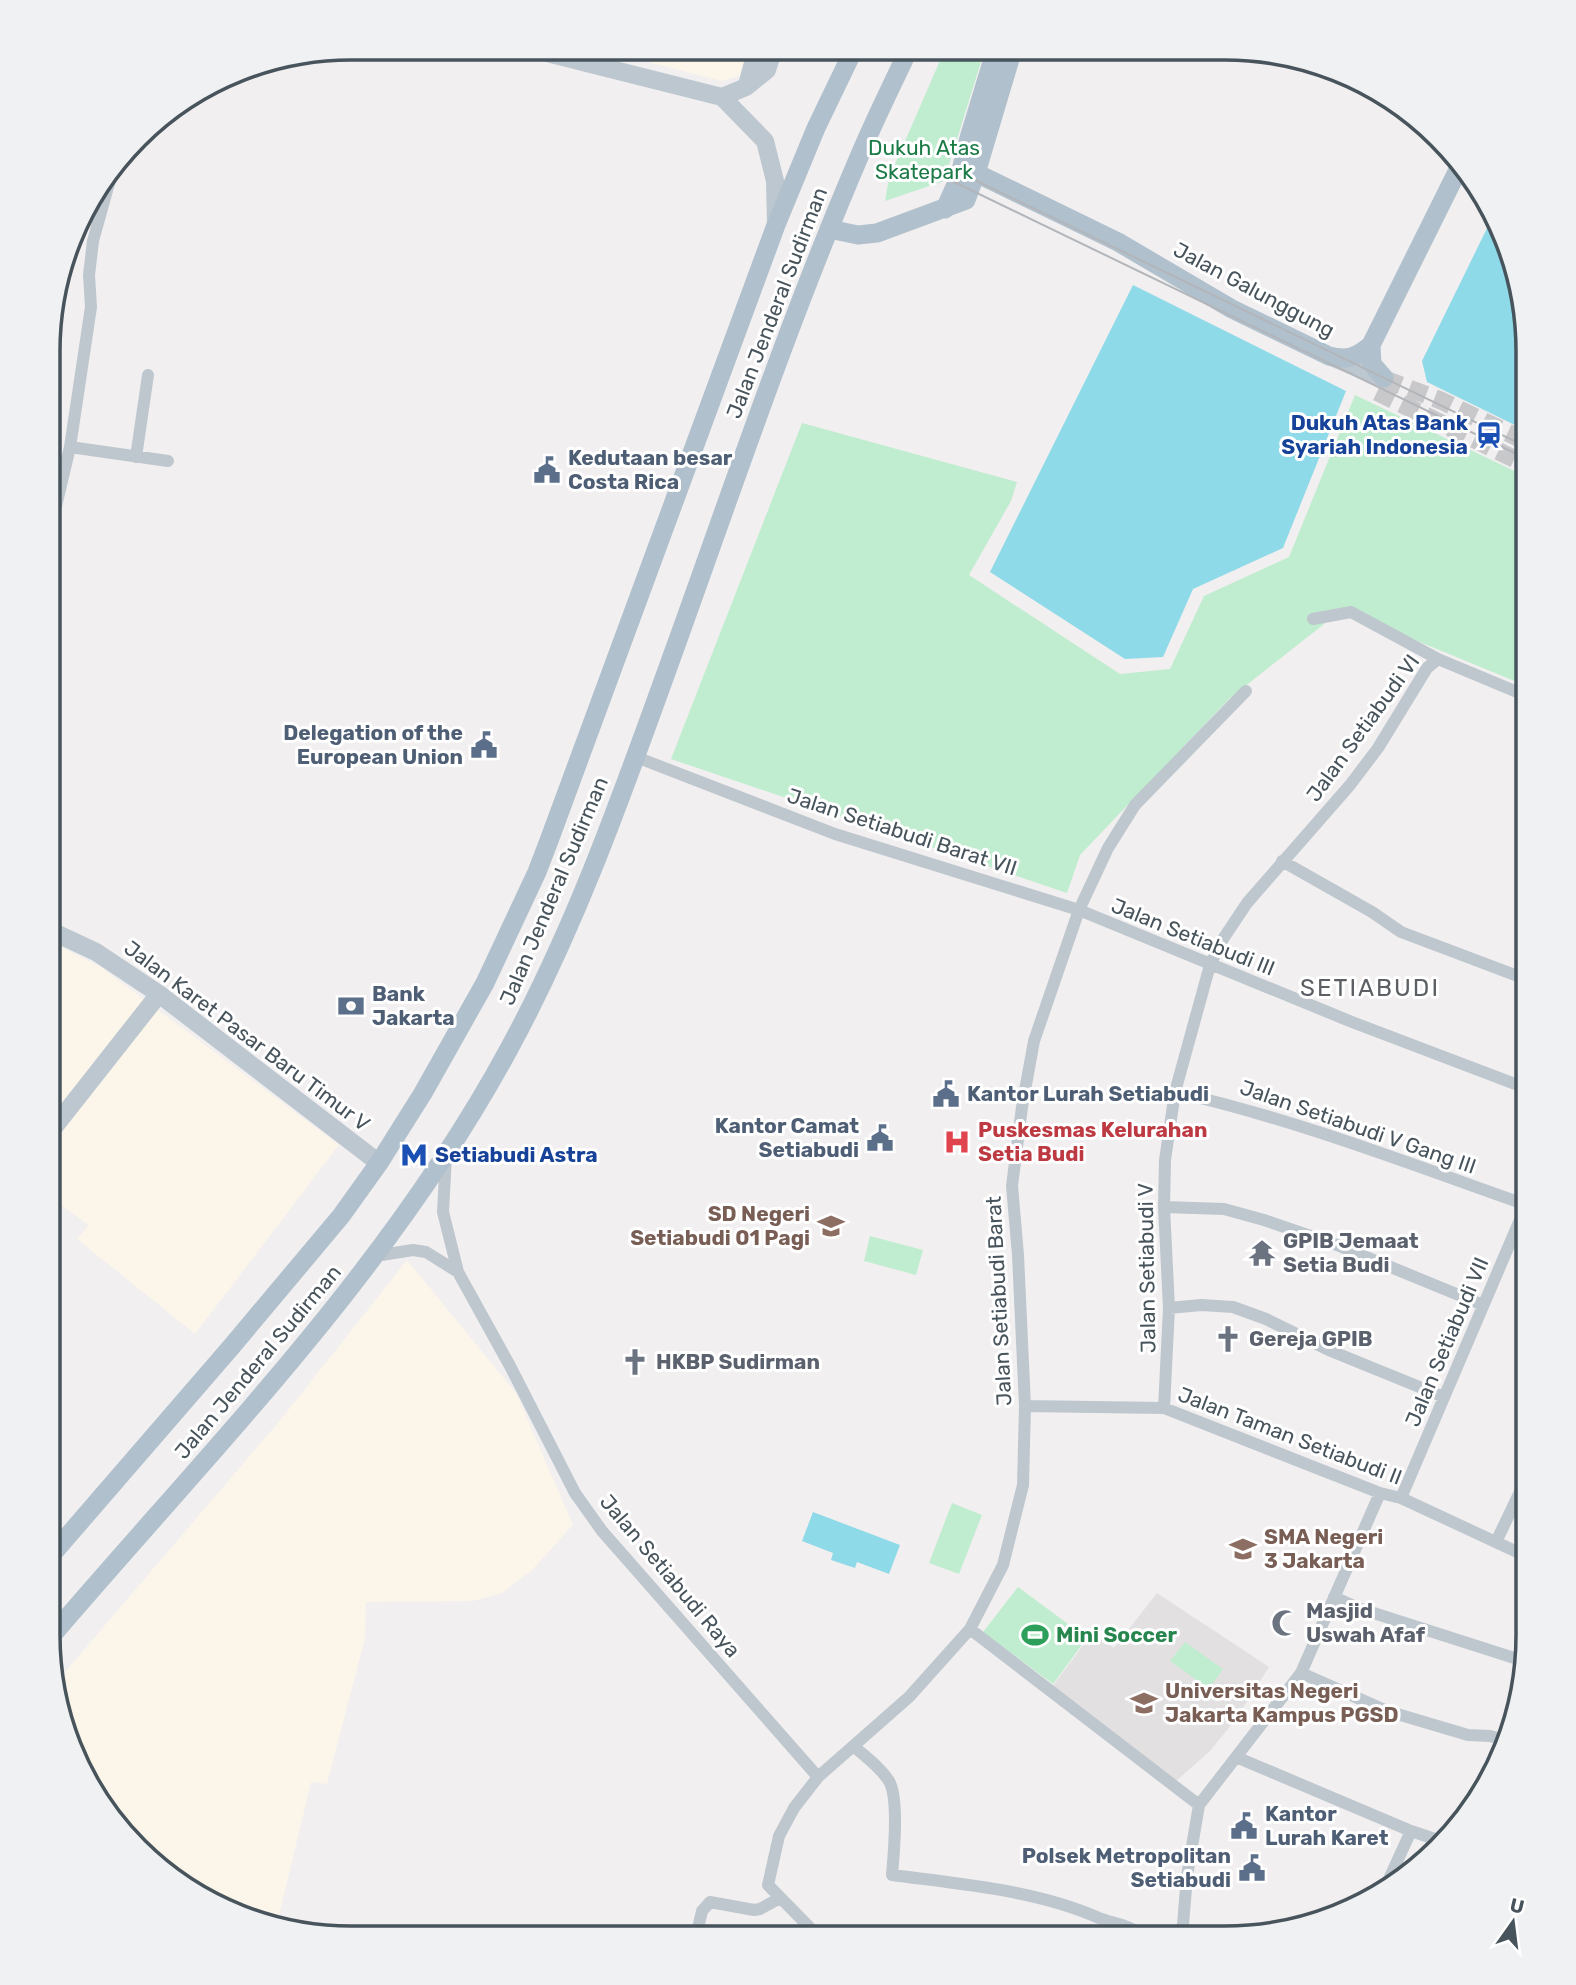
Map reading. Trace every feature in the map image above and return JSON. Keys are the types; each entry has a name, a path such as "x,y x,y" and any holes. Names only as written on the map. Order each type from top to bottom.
{"main road":[{"name":"Jalan Jenderal Sudirman","path":"60,1545 341,1216 379,1163 423,1093 485,983 537,872 776,225 816,128 849,60"},
{"name":"Jalan Jenderal Sudirman","path":"60,1626 346,1296 446,1154 511,1046 547,974 589,877 636,757 753,428 829,229 904,60"},
{"path":"829,229 858,236 877,233 966,200 969,138 993,60"},
{"path":"969,171 1009,60"},
{"name":"Jalan Galunggung","path":"969,171 1118,242 1232,309 1329,356 1348,359 1371,345"},
{"path":"1382,383 1372,364 1371,345 1457,175"}],"street":[{"path":"576,60 722,96 765,141 775,181 776,225"},
{"path":"746,87 754,60"},
{"path":"722,96 746,87 767,70 770,60"},
{"path":"60,489 70,447 91,307 89,275 93,241 106,193"},
{"path":"1364,372 1364,362 1371,345"},
{"path":"1329,356 1382,383"},
{"path":"135,457 148,375"},
{"path":"70,447 168,461"},
{"path":"1313,619 1351,612 1438,659"},
{"name":"Jalan Setiabudi VI","path":"1210,965 1221,942 1247,903 1350,785 1378,748 1427,668 1438,659 1516,692"},
{"name":"Jalan Setiabudi Barat","path":"780,1898 768,1885 779,1836 794,1808 818,1777 909,1697 970,1629 1003,1565 1023,1485 1025,1406 1012,1186 1034,1041 1079,910 1108,848 1135,805 1246,691"},
{"name":"Jalan Setiabudi Barat VII","path":"636,757 835,834 1079,910"},
{"path":"1282,861 1372,912 1401,932 1516,975"},
{"name":"Jalan Setiabudi III","path":"1079,910 1352,1022 1516,1084"},
{"name":"Jalan Karet Pasar Baru Timur V","path":"60,935 96,952 159,994 379,1163"},
{"name":"Jalan Setiabudi V","path":"1164,1408 1170,1308 1164,1207 1166,1160 1175,1091 1210,965"},
{"path":"60,1120 159,994"},
{"name":"Jalan Setiabudi V Gang III","path":"1175,1091 1303,1126 1516,1199"},
{"name":"Jalan Setiabudi Raya","path":"446,1154 443,1212 458,1272 575,1493 593,1519 818,1777"},
{"path":"1164,1207 1224,1209 1264,1220 1376,1260 1483,1305"},
{"name":"Jalan Setiabudi VII","path":"1401,1498 1516,1228"},
{"name":"Jalan Setiabudi Raya","path":"375,1256 413,1250 426,1252 458,1272"},
{"path":"1170,1308 1233,1307 1444,1397"},
{"name":"Jalan Taman Setiabudi II","path":"1025,1406 1164,1408 1380,1493 1401,1498 1516,1552"},
{"path":"1183,1926 1187,1876 1199,1805 1301,1673 1380,1493"},
{"path":"1496,1542 1516,1500"},
{"path":"1334,1597 1358,1608 1516,1657"},
{"path":"970,1629 1199,1805"},
{"path":"1301,1673 1387,1711 1468,1735 1479,1734 1497,1738"},
{"path":"853,1746 876,1765 891,1784 895,1825 892,1875 995,1889 1070,1907 1126,1926"},
{"path":"1236,1757 1433,1838"},
{"path":"1391,1873 1411,1831"},
{"path":"699,1926 702,1911 710,1902 754,1910 780,1898 808,1926"}],"shaded area":[{"path":"640,60 749,60 739,76 721,81"},
{"path":"60,946 99,966 339,1145 195,1334 77,1239 89,1225 60,1204"},
{"path":"407,1260 516,1393 573,1525 531,1571 502,1593 473,1601 366,1602 365,1638 327,1784 311,1782 278,1917 239,1903 205,1886 159,1853 132,1826 99,1780 82,1746 69,1710 62,1675 282,1418"},
{"name":"Universitas Negeri Jakarta Kampus PGSD","path":"1157,1593 1269,1667 1236,1719 1210,1751 1176,1781 1052,1687 1093,1632 1114,1648"}],"green space":[{"name":"Dukuh Atas Skatepark","path":"940,60 982,60 944,181 885,201 889,178"},
{"path":"1355,395 1516,472 1516,682 1342,610 1230,698 1080,855 1067,893 671,759 802,423 1017,482 1011,501 969,575 1120,674 1170,669 1204,596 1289,557"},
{"path":"870,1236 923,1250 916,1275 864,1261"},
{"path":"952,1503 982,1515 959,1574 929,1563"},
{"name":"Mini Soccer","path":"1018,1587 1087,1638 1053,1684 983,1632"},
{"path":"1185,1642 1223,1669 1209,1689 1170,1661"}],"water":[{"path":"1488,226 1507,275 1514,313 1516,426 1427,382 1422,361"},
{"path":"1133,285 1346,391 1283,548 1193,589 1163,657 1125,659 990,572"},
{"path":"813,1512 900,1545 889,1574 857,1562 855,1568 831,1560 833,1553 802,1541"}],"tunnel":[{"path":"1384,379 1442,401 1516,437"},
{"path":"1377,392 1516,460"}],"tram line":[{"path":"950,168 1516,442"},
{"path":"946,178 1516,454"}],"place":[{"name":"Dukuh Atas Bank Syariah Indonesia","path":"1489,435"},
{"name":"Kedutaan besar Costa Rica","path":"547,470"},
{"name":"Delegation of the European Union","path":"484,745"},
{"name":"Bank Jakarta","path":"351,1006"},
{"name":"Kantor Lurah Setiabudi","path":"946,1094"},
{"name":"Kantor Camat Setiabudi","path":"880,1138"},
{"name":"Puskesmas Kelurahan Setia Budi","path":"957,1142"},
{"name":"Setiabudi Astra","path":"414,1155"},
{"name":"SD Negeri Setiabudi 01 Pagi","path":"831,1226"},
{"name":"GPIB Jemaat Setia Budi","path":"1262,1253"},
{"name":"Gereja GPIB","path":"1228,1339"},
{"name":"HKBP Sudirman","path":"635,1362"},
{"name":"SMA Negeri 3 Jakarta","path":"1243,1549"},
{"name":"Masjid Uswah Afaf","path":"1285,1623"},
{"name":"Mini Soccer","path":"1035,1635"},
{"name":"Universitas Negeri Jakarta Kampus PGSD","path":"1144,1703"},
{"name":"Kantor Lurah Karet","path":"1244,1826"},
{"name":"Polsek Metropolitan Setiabudi","path":"1252,1868"}],"district":[{"name":"SETIABUDI","path":"1370,988"}]}
